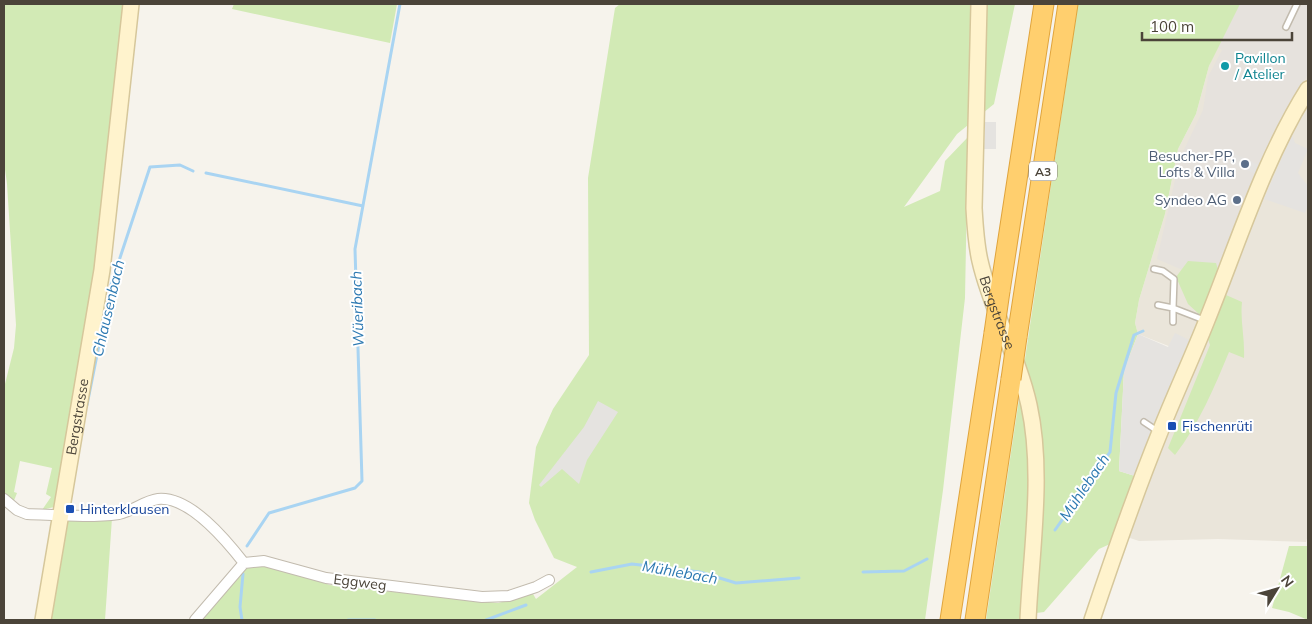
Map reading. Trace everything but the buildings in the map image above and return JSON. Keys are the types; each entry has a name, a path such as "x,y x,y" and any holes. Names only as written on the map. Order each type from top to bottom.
{"highway":[{"name":"A3","path":"950,620 1044,4"},
{"name":"A3","path":"975,620 1068,4"}],"street":[{"name":"Bergstrasse","path":"43,620 102,270 131,4"},
{"name":"Bergstrasse","path":"979,4 974,208 976,236 988,289 1028,402 1035,439 1035,486 1028,620"},
{"path":"1092,620 1117,543 1160,432 1207,321 1239,236 1278,143 1308,89"},
{"path":"4,499 18,510 27,514 62,515 117,514 137,508 150,501 167,499 179,502 221,534 244,563 195,620"},
{"name":"Eggweg","path":"244,563 264,561 326,578 482,597 509,596 536,587 549,580"}],"lane":[{"path":"1286,27 1297,4"},
{"path":"1154,269 1174,279 1173,322"},
{"path":"1158,305 1173,308 1207,321"},
{"path":"1144,422 1160,432"}],"shaded area":[{"path":"1184,4 1308,4 1308,74 1274,137 1213,283 1157,259 1180,158 1203,110 1208,77 1222,50 1193,29"},
{"path":"1308,4 1308,535 1306,542 1218,539 1139,541 1127,537 1199,358 1138,334 1135,323 1139,300 1165,214 1178,149 1196,114 1209,66 1219,42"},
{"path":"985,122 996,122 996,149 984,149"},
{"path":"1292,135 1295,143 1308,149 1298,173 1308,186 1308,206 1305,213 1264,199"},
{"name":"Besucher-PP, Lofts & Villa","path":"1235,154 1259,165 1256,174 1231,163"},
{"path":"1175,333 1189,340 1135,476 1119,471 1124,369 1138,334 1168,347"},
{"path":"598,401 618,412 587,460 579,484 562,469 541,487 539,485 584,427"}],"green space":[{"path":"4,4 126,4 100,241 54,507 42,510 51,497 46,494 52,468 20,461 14,492 17,493 13,503 4,494 4,388 14,348 16,325 4,162"},
{"path":"234,4 397,4 390,43 232,9"},
{"path":"620,4 1015,4 994,104 957,134 904,207 940,191 945,161 968,137 965,298 943,490 925,620 201,620 238,574 248,567 272,566 330,585 498,603 533,594 536,599 577,567 554,558 535,520 529,503 536,447 553,409 589,355 588,178 615,8"},
{"path":"1078,4 1240,4 1209,66 1196,114 1178,149 1165,214 1139,300 1135,323 1138,334 1124,371 1119,471 1135,476 1110,544 1099,549 1044,612 1021,615 1020,620 986,620"},
{"path":"1188,261 1216,263 1226,295 1242,302 1244,358 1229,352 1199,418 1175,455 1168,448 1210,345 1200,315 1188,304 1176,277"},
{"path":"112,518 105,620 48,620 64,521"},
{"path":"1289,546 1308,546 1308,620 1289,612 1272,608"}],"waterway":[{"name":"Wüeribach","path":"247,546 269,513 355,488 362,481 355,249 400,4"},
{"name":"Chlausenbach","path":"87,405 111,285 150,167 180,165 193,171"},
{"name":"Chlausenbach","path":"206,173 363,206"},
{"name":"Mühlebach","path":"1055,530 1110,452 1116,393 1134,335 1143,331"},
{"name":"Mühlebach","path":"863,572 904,571 927,559"},
{"name":"Mühlebach","path":"591,572 632,564 700,572 736,583 799,578"},
{"name":"Wüeribach","path":"242,620 240,607 243,574"},
{"name":"Mühlebach","path":"486,620 526,605"},
{"name":"Mühlebach","path":"348,620 375,620"}],"place":[{"name":"Pavillon / Atelier","path":"1225,66"},
{"name":"Besucher-PP, Lofts & Villa","path":"1245,164"},
{"name":"Syndeo AG","path":"1237,200"},
{"name":"Fischenrüti","path":"1172,426"},
{"name":"Hinterklausen","path":"70,509"}]}
